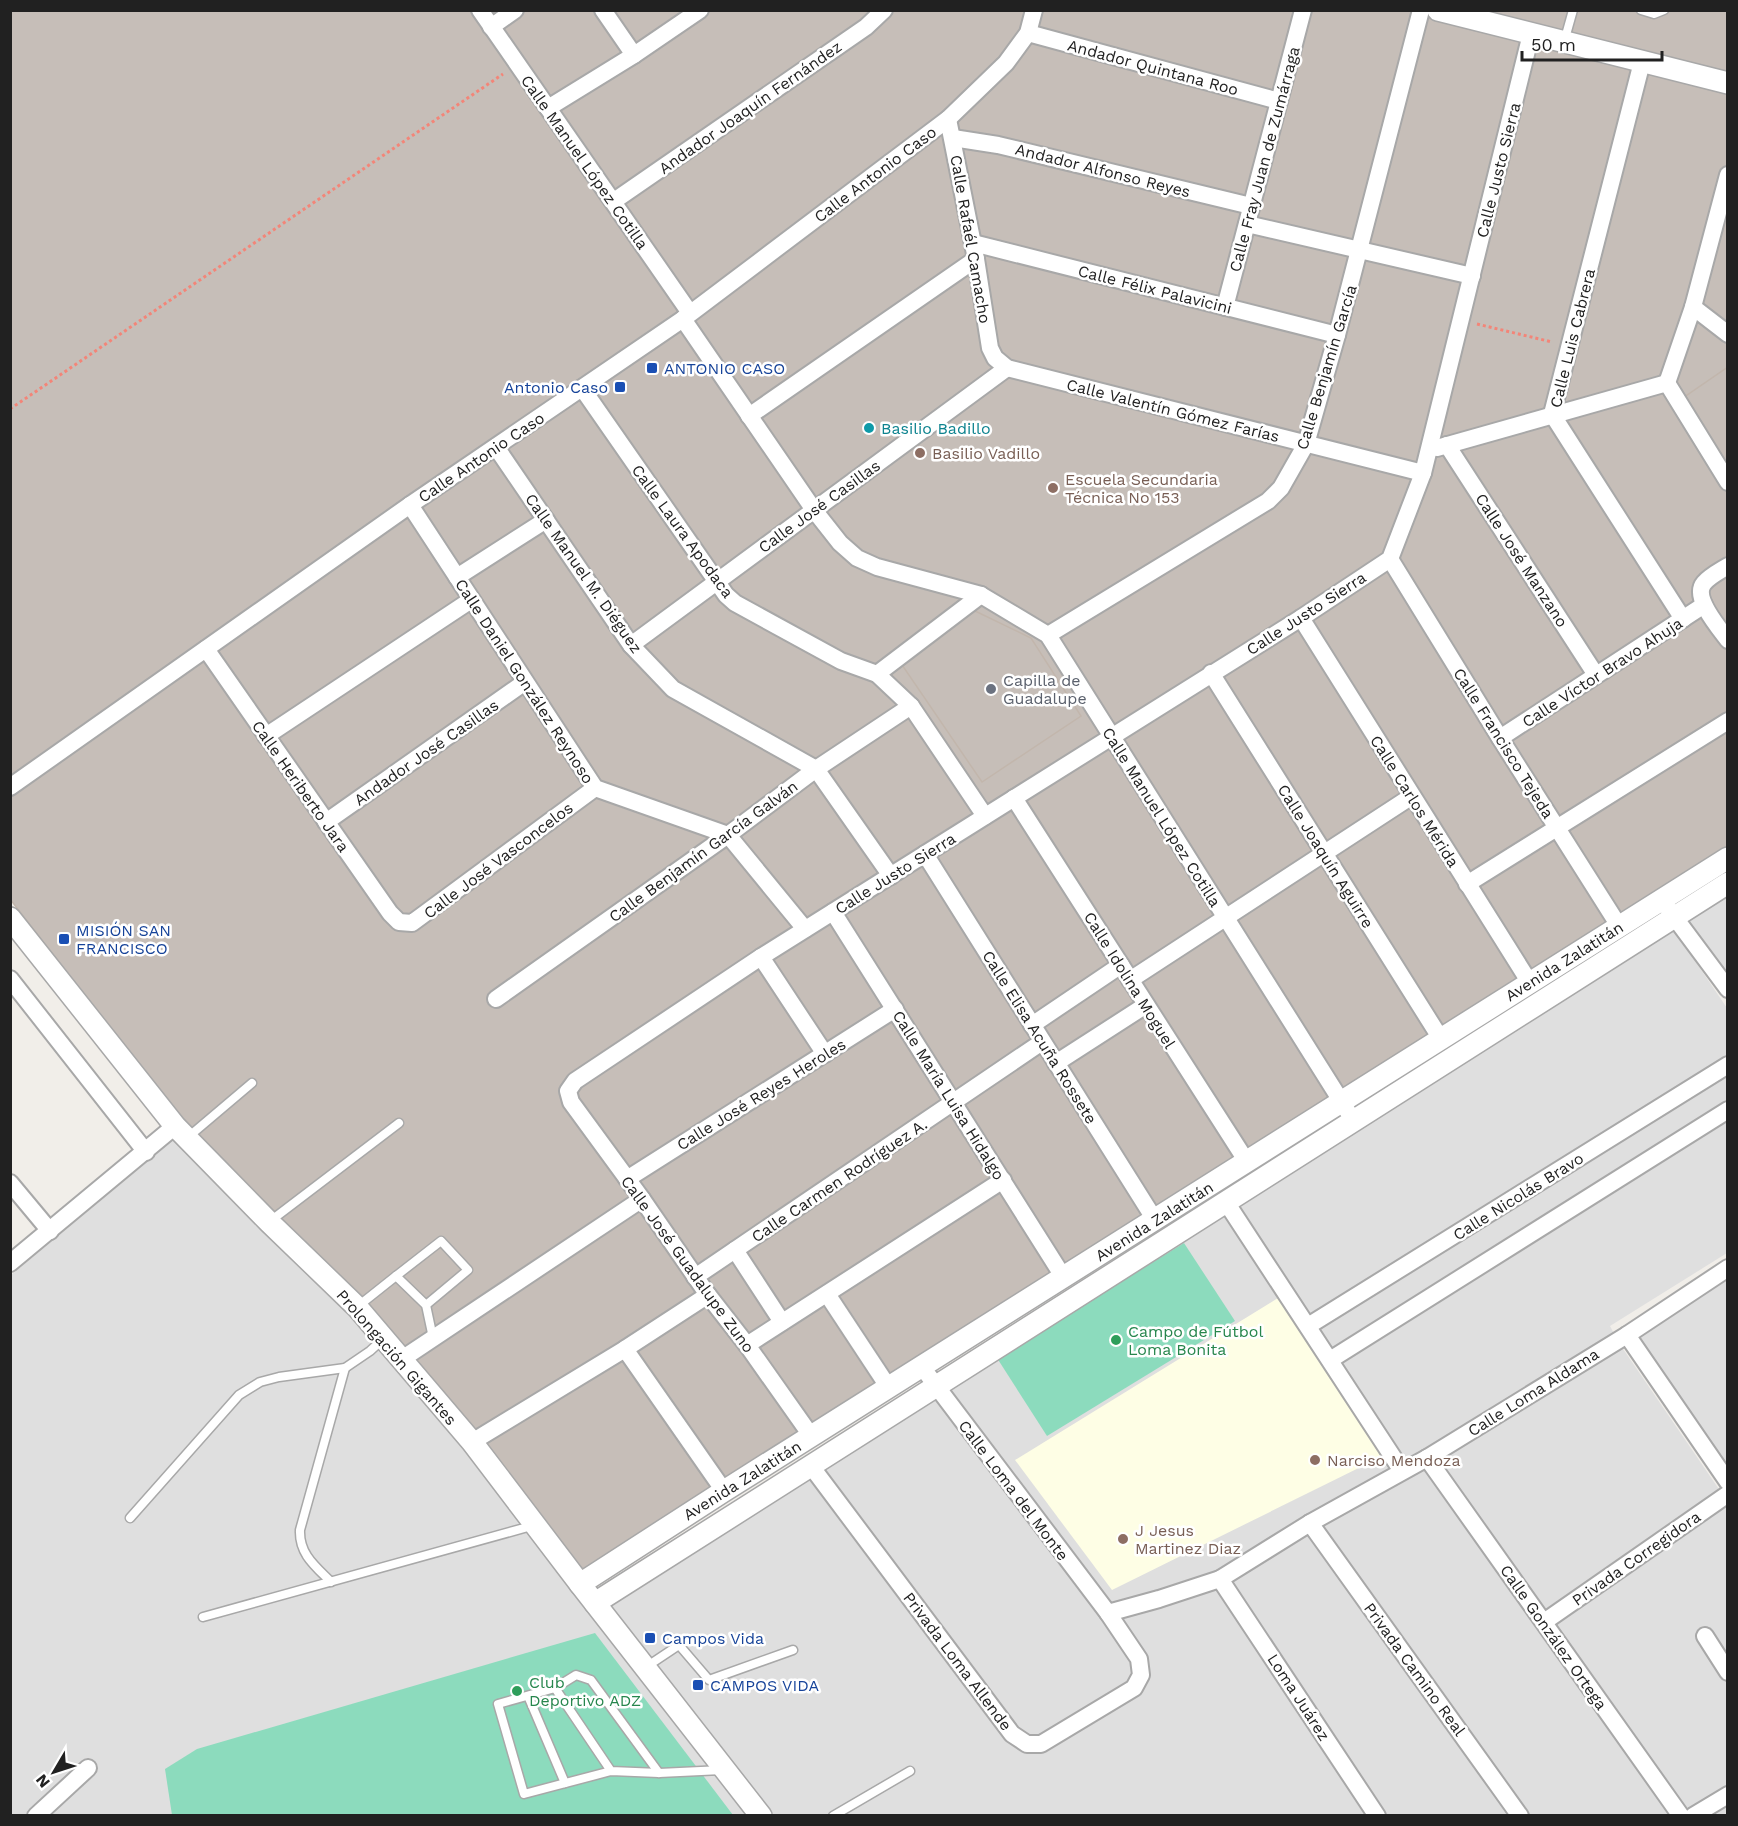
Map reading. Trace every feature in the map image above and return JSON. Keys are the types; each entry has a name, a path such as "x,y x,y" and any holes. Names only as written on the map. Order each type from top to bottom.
{"street":[{"name":"Calle Manuel López Cotilla","path":"480,10 614,201 749,416 814,510 840,543 857,558 877,567 981,595 1048,634 1348,1111"},
{"path":"491,27 515,10"},
{"path":"603,10 634,55"},
{"path":"548,108 634,55 700,10"},
{"name":"Andador Joaquín Fernández","path":"614,201 866,27 884,10"},
{"name":"Calle Antonio Caso","path":"10,787 410,505 687,316 948,119 1006,63 1028,33 1034,10"},
{"name":"Calle Fray Juan de Zumárraga","path":"1225,307 1303,10"},
{"name":"Calle Benjamín García","path":"1048,634 1268,501 1281,488 1306,444 1337,335 1421,10"},
{"path":"1438,10 1728,83"},
{"name":"Andador Quintana Roo","path":"1028,33 1279,101"},
{"name":"Calle Justo Sierra","path":"568,1091 575,1082 805,929 1301,618 1390,559 1423,473 1531,34"},
{"name":"Calle Luis Cabrera","path":"1642,62 1552,414 1683,619"},
{"name":"Calle Rafaél Camacho","path":"948,119 954,138 990,348 1001,363"},
{"name":"Andador Alfonso Reyes","path":"954,138 998,145 1251,206"},
{"path":"1667,382 1723,212 1728,175"},
{"path":"1247,224 1472,276"},
{"path":"749,416 974,251"},
{"name":"Calle Félix Palavicini","path":"974,251 1225,307 1337,335"},
{"path":"1693,307 1728,334"},
{"name":"Calle Valentín Gómez Farías","path":"1001,363 1423,473"},
{"name":"Calle José Casillas","path":"631,645 814,510 1001,363"},
{"path":"1428,451 1667,382"},
{"path":"1667,382 1728,482"},
{"name":"Calle Laura Apodaca","path":"582,388 726,595 735,603 841,661 877,674 911,706 985,816"},
{"name":"Calle José Manzano","path":"1447,445 1596,675"},
{"name":"Calle Manuel M. Diéguez","path":"496,447 631,645 673,689 816,769 891,876"},
{"name":"Calle Daniel González Reynoso","path":"410,505 595,788 729,835"},
{"path":"457,578 546,520"},
{"name":"Calle Francisco Tejeda","path":"1390,559 1619,926"},
{"name":"Calle Víctor Bravo Ahuja","path":"1500,738 1683,619 1702,599 1703,583 1728,566"},
{"path":"877,674 981,595"},
{"path":"1702,599 1728,640"},
{"path":"266,736 471,600"},
{"name":"Calle Carlos Mérida","path":"1301,618 1530,983"},
{"name":"Calle Heriberto Jara","path":"206,649 390,913 399,922"},
{"name":"Calle Joaquín Aguirre","path":"1211,673 1441,1039"},
{"name":"Andador José Casillas","path":"326,822 525,682"},
{"name":"Calle Benjamín García Galván","path":"496,999 729,835 816,769 911,706"},
{"path":"1467,884 1728,721"},
{"name":"Calle José Vasconcelos","path":"399,922 412,923 595,788"},
{"path":"1032,1025 1225,918 1412,796"},
{"name":"Calle Idolina Moguel","path":"1014,798 1246,1162"},
{"path":"729,835 805,929"},
{"name":"Calle Elisa Acuña Rossete","path":"924,854 1155,1221"},
{"name":"Avenida Zalatitán","path":"580,1584 1246,1162 1348,1111 1668,908 1728,858"},
{"name":"Avenida Zalatitán","path":"595,1604 1226,1202 1441,1039 1619,926 1728,884"},
{"path":"1668,908 1728,989"},
{"name":"Calle María Luisa Hidalgo","path":"833,912 1064,1278"},
{"name":"Prolongación Gigantes","path":"10,918 181,1132 357,1307 472,1442 595,1604 761,1815"},
{"path":"762,957 825,1054"},
{"path":"10,979 146,1152"},
{"path":"1056,1063 1146,1005"},
{"name":"Calle José Reyes Heroles","path":"627,1179 895,1009"},
{"name":"Calle Carmen Rodríguez A.","path":"695,1277 1042,1042"},
{"name":"Calle Nicolás Bravo","path":"1308,1326 1728,1065"},
{"name":"Calle José Guadalupe Zuno","path":"568,1091 571,1102 812,1437"},
{"path":"1330,1360 1728,1110"},
{"path":"10,1263 146,1152 181,1132"},
{"path":"747,1345 1003,1180"},
{"path":"10,1183 50,1231"},
{"path":"402,1359 642,1199"},
{"path":"1226,1202 1402,1471"},
{"path":"735,1250 782,1322"},
{"name":"Calle Loma Aldama","path":"1108,1613 1220,1579 1310,1523 1426,1458 1626,1335 1728,1268"},
{"path":"827,1294 889,1388"},
{"path":"472,1442 625,1349 708,1295"},
{"path":"1626,1335 1728,1482"},
{"path":"625,1349 724,1491"},
{"name":"Calle Loma del Monte","path":"922,1367 1108,1613"},
{"name":"Calle González Ortega","path":"1426,1458 1681,1815"},
{"name":"Privada Loma Allende","path":"811,1466 1012,1734 1027,1744 1041,1744 1134,1688 1141,1675 1139,1659 1108,1613"},
{"name":"Privada Corregidora","path":"1544,1622 1728,1494"},
{"name":"Privada Camino Real","path":"1310,1523 1520,1815"},
{"name":"Loma Juárez","path":"1220,1579 1377,1815"},
{"path":"1705,1636 1728,1672"},
{"path":"36,1815 88,1768"},
{"path":"1694,1815 1728,1795"}],"lane":[{"path":"1563,42 1573,10"},
{"path":"1641,10 1654,14 1664,10"},
{"path":"181,1132 252,1083"},
{"path":"269,1222 399,1123"},
{"path":"357,1307 441,1241 468,1270 426,1305"},
{"path":"396,1276 426,1305 433,1338"},
{"path":"130,1518 239,1395 260,1382 270,1379 345,1368 384,1338"},
{"path":"331,1582 304,1554 299,1543 300,1530 345,1368"},
{"path":"202,1617 535,1525"},
{"path":"645,1668 679,1645 709,1680 793,1650"},
{"path":"659,1773 591,1680 576,1675 555,1688 498,1704 524,1794 611,1771 659,1773 725,1769"},
{"path":"555,1688 611,1771"},
{"path":"528,1696 565,1783"},
{"path":"833,1815 910,1772"}],"path":[{"path":"10,409 517,64"},
{"path":"1461,320 1569,347"}],"shaded area":[{"path":"1727,892 1727,978 1686,919"},
{"path":"1672,927 1727,1008 1727,1253 1610,1326 1619,1343 1727,1501 1727,1815 771,1815 607,1603"},
{"path":"174,1139 332,1290 465,1451 749,1815 11,1816 11,1275"},
{"path":"1727,1273 1727,1466 1632,1330"},
{"path":"1278,1298 1383,1456 1112,1590 1015,1460"}],"green space":[{"name":"Campo de Fútbol Loma Bonita","path":"1184,1243 1235,1321 1047,1436 997,1358"},
{"name":"Club Deportivo ADZ","path":"595,1633 733,1815 172,1815 165,1769 197,1749"}],"building":[{"path":"10,10 472,10 668,309 10,755"},
{"name":"Basilio Badillo","path":"10,10 1728,10 1728,846 1333,1094 583,1575 347,1283 180,1119 10,899"},
{"path":"1728,367 1728,475 1680,400"},
{"name":"Capilla de Guadalupe","path":"973,610 1031,638 1081,716 982,782 900,662"}],"place":[{"name":"ANTONIO CASO","path":"652,368"},
{"name":"Antonio Caso","path":"620,387"},
{"name":"Basilio Badillo","path":"869,428"},
{"name":"Basilio Vadillo","path":"920,453"},
{"name":"Escuela Secundaria Técnica No 153","path":"1053,488"},
{"name":"Capilla de Guadalupe","path":"991,689"},
{"name":"MISIÓN SAN FRANCISCO","path":"64,939"},
{"name":"Campo de Fútbol Loma Bonita","path":"1116,1340"},
{"name":"Narciso Mendoza","path":"1315,1460"},
{"name":"J Jesus Martinez Diaz","path":"1123,1539"},
{"name":"Campos Vida","path":"650,1638"},
{"name":"CAMPOS VIDA","path":"698,1685"},
{"name":"Club Deportivo ADZ","path":"517,1691"}]}
